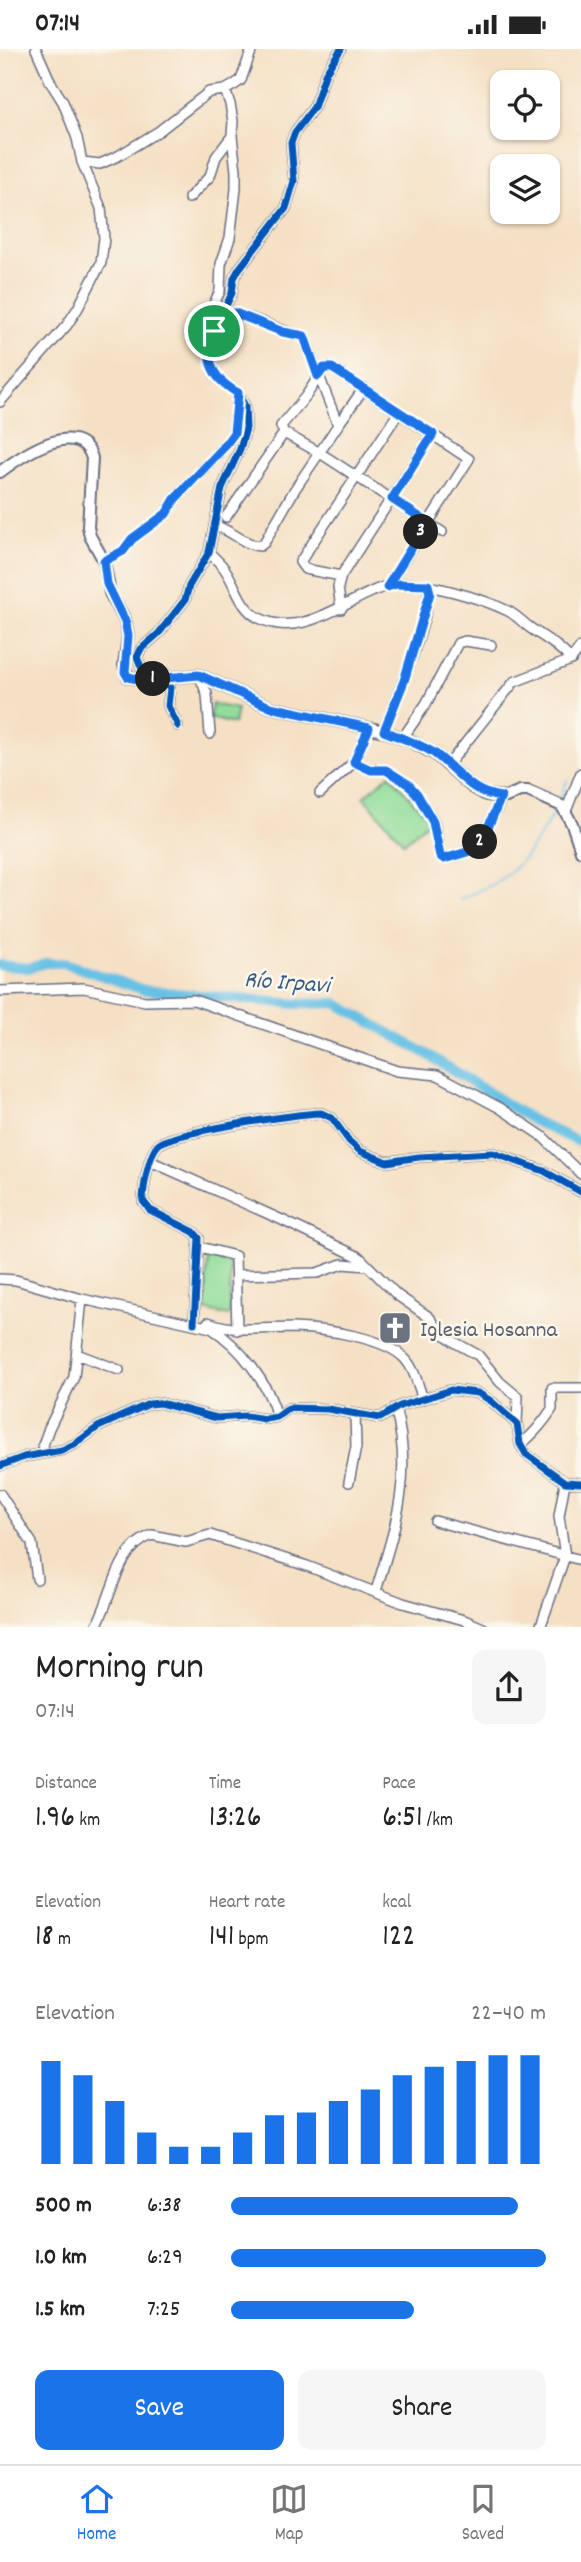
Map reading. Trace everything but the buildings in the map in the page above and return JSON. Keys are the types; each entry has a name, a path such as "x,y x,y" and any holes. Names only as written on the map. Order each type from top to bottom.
{"main road":[{"path":"0,472 49,443 68,439 84,445 92,458 88,527 104,561 107,584 125,621 128,636 125,672 128,677 142,680 199,675 270,707 384,731 422,746 472,787 486,795 501,797 528,791 561,806 581,851"}],"street":[{"path":"0,402 67,325 101,263 104,237 101,208 82,162 77,138 63,102 36,49"},
{"path":"82,162 100,164 118,156 159,131 209,92 225,90 241,80 252,49"},
{"path":"178,726 168,706 168,678 164,673 142,669 137,660 138,653 180,609 209,552 222,488 234,464 246,428 245,406 238,393 225,385 212,370 209,358 214,331 232,293 234,278 239,269 286,208 294,181 291,143 295,132 314,107 326,72 341,49"},
{"path":"214,331 212,305 220,291 221,264 230,238 236,189 233,121 225,90"},
{"path":"189,198 210,176 216,157 232,136"},
{"path":"221,315 244,315 283,332 304,336 338,425"},
{"path":"387,587 427,522 469,459 364,388 332,368 324,368 306,397 281,426 284,433 320,453 392,499 427,522 442,532"},
{"path":"216,526 255,546 264,543 295,489 364,388"},
{"path":"104,561 123,551 132,539 166,514 175,499 223,448 234,433 238,393"},
{"path":"341,576 305,569 300,562 399,412"},
{"path":"226,517 284,433"},
{"path":"341,609 338,587 341,576 433,434"},
{"path":"209,552 226,571 243,604 263,620 301,622 341,609 396,584 428,585 511,612 557,645 571,660"},
{"path":"384,731 404,681 424,617 430,593 428,585"},
{"path":"402,739 426,704 458,643 465,641 491,645"},
{"path":"448,765 514,683 571,660 581,647"},
{"path":"199,675 206,690 210,734"},
{"path":"320,793 354,762 369,728"},
{"path":"354,762 371,770 386,770 408,784 433,822 440,856 444,859 467,852 477,845 484,837 501,797"},
{"path":"561,806 581,773"},
{"path":"0,991 84,988 145,1001 194,1000 397,1071 438,1075 500,1108 542,1136 581,1174"},
{"path":"194,1323 200,1238 194,1232 150,1210 143,1201 153,1151 163,1141 200,1130 321,1113 332,1118 360,1151 387,1162 419,1157 493,1153 544,1171 581,1192"},
{"path":"150,1161 359,1257 397,1295 429,1317 439,1330 478,1355 500,1382 518,1397 517,1425 520,1444 526,1454 565,1482 581,1483"},
{"path":"200,1247 235,1256 237,1329"},
{"path":"236,1275 317,1273 342,1264 368,1266"},
{"path":"0,1279 47,1287 82,1299 211,1328 228,1339 267,1388 277,1416"},
{"path":"43,1453 49,1428 74,1377 82,1299"},
{"path":"194,1323 203,1320 237,1329 309,1329 376,1341 391,1346 408,1362 423,1399"},
{"path":"77,1354 119,1370"},
{"path":"520,1444 531,1439 552,1409 552,1388 581,1388"},
{"path":"0,1466 24,1457 62,1450 98,1427 149,1404 160,1403 216,1419 246,1416 265,1419 289,1409 328,1409 380,1418 395,1408 451,1390 478,1393 517,1425"},
{"path":"376,1591 403,1491 404,1444 395,1408"},
{"path":"349,1482 356,1447 355,1415"},
{"path":"540,1627 565,1556 559,1516 565,1482"},
{"path":"0,1494 32,1543 37,1579"},
{"path":"435,1521 581,1560"},
{"path":"95,1627 124,1561 138,1543 152,1535 186,1542 210,1535 376,1591 402,1603 483,1627"}],"green space":[{"path":"212,704 237,709 234,724 209,718"},
{"path":"390,774 430,820 404,843 364,797"},
{"path":"212,1258 230,1264 228,1316 205,1310 208,1260"}],"waterway":[{"path":"560,799 567,780"},
{"path":"460,899 494,883 519,864 556,807"},
{"name":"Río Irpavi","path":"0,965 29,968 45,963 64,963 144,990 296,1004 336,1003 427,1054 534,1121 581,1143"}],"cycle path":[{"path":"178,726 168,706 168,678 164,673 142,669 137,657 185,600 189,586 209,552 222,488 240,449 246,428 245,406 238,393 216,377 209,358 214,331 232,293 234,278 239,269 286,208 294,181 291,143 295,132 314,107 326,72 341,49"},
{"path":"194,1323 199,1238 194,1232 150,1210 143,1201 149,1163 158,1145 168,1140 235,1125 321,1113 332,1118 360,1151 387,1162 419,1157 493,1153 544,1171 581,1192"},
{"path":"0,1466 24,1457 62,1450 98,1427 149,1404 160,1403 217,1418 246,1416 265,1419 277,1417 289,1408 328,1409 380,1418 400,1406 451,1390 478,1393 491,1401 517,1424 520,1444 526,1454 565,1482 581,1483"}],"place":[{"name":"Iglesia Hosanna","path":"395,1328"}],"route":[{"path":"235,313 283,332 304,336 318,376 324,368 332,368 433,434 392,499 427,522 387,587 396,584 428,585 430,593 404,681 384,731 435,754 472,787 486,795 501,797 484,837 467,852 444,859 440,856 433,822 408,784 386,770 371,770 354,762 369,728 289,713 243,696 199,675 142,680 128,677 125,672 128,636 125,621 107,584 104,561 123,551 132,539 166,514 175,499 234,433 238,393 225,385 212,370 209,358 214,331 221,315 235,313"}]}
